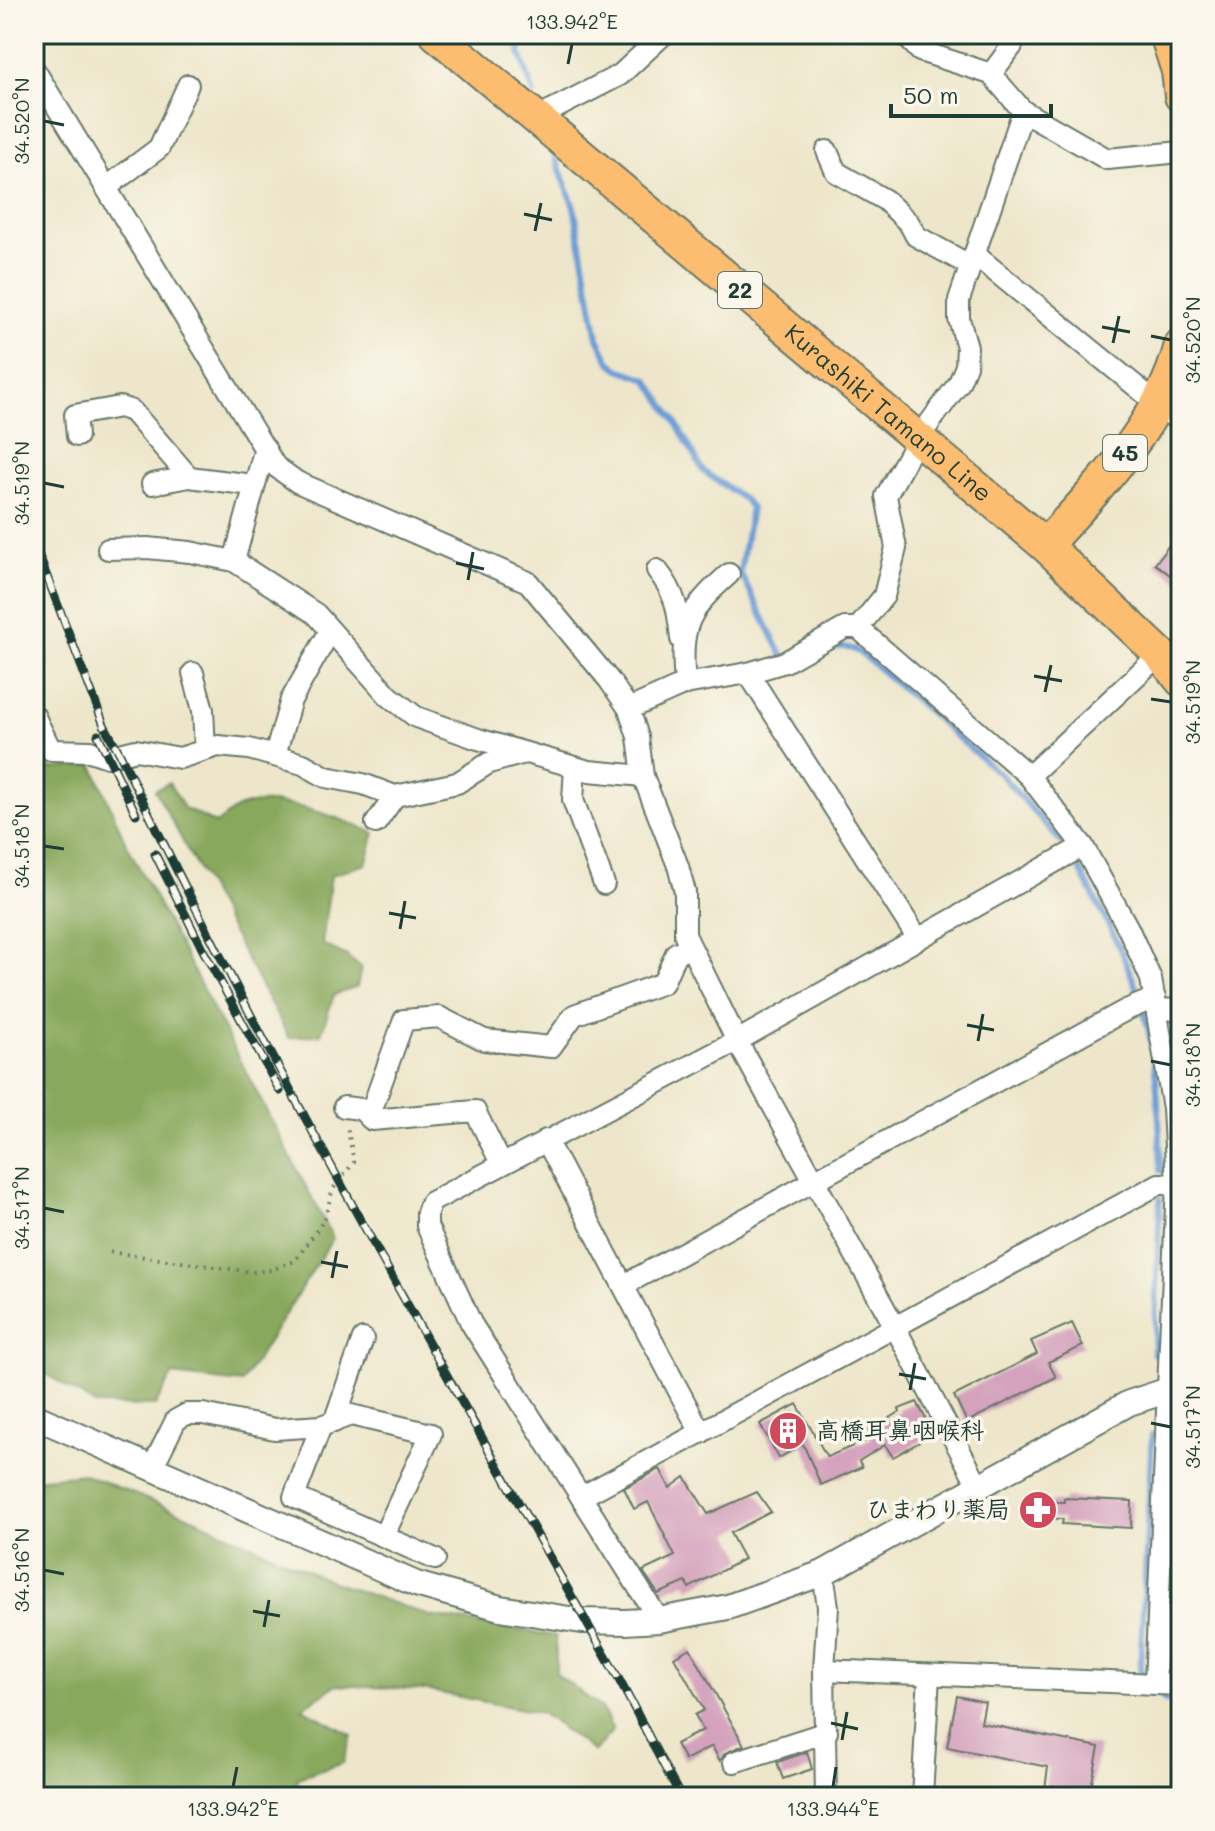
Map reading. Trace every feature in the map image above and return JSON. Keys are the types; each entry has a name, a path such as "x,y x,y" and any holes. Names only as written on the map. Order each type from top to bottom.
{"main road":[{"name":"Kurashiki Tamano Line","path":"436,34 1045,545 1160,654 1181,680"},
{"path":"1166,34 1178,71 1181,96"},
{"name":"45","path":"1045,545 1132,445 1169,413 1181,345"}],"street":[{"path":"536,118 620,75 664,34"},
{"path":"904,34 920,51 991,74 1023,111 1107,159 1181,152"},
{"path":"991,74 1012,46 1016,34"},
{"path":"34,69 275,466 297,482 528,582 629,709 638,737 643,776 685,892 685,935 690,947 737,1041 895,1327 978,1485"},
{"path":"107,187 159,148 188,85"},
{"path":"858,628 884,596 896,548 886,496 917,440 959,383 966,366 967,347 959,319 959,300 1023,111"},
{"path":"827,151 836,172 885,200 909,223 916,236 971,259 1169,413"},
{"path":"77,436 75,415 120,407 132,411 189,477"},
{"path":"234,561 265,448"},
{"path":"152,484 189,477 253,485"},
{"path":"108,549 147,548 190,552 234,561 316,614 389,696 416,717 575,767 643,776"},
{"path":"657,570 670,586 677,605 685,684"},
{"path":"682,647 689,622 705,596 729,574"},
{"path":"629,709 685,684 748,673 785,662 845,628 858,628 1029,776 1083,846 1128,928 1151,979 1156,1003 1173,1108 1177,1184 1174,1387 1159,1683 824,1670"},
{"path":"275,755 291,700 330,631"},
{"path":"1029,776 1160,654"},
{"path":"193,673 203,710 205,750"},
{"path":"748,673 918,939"},
{"path":"34,715 51,750 90,751 108,757 136,750 180,758 218,746 275,755 303,764 326,777 363,784 395,796 457,783 489,763 525,753"},
{"path":"575,767 573,800 604,884"},
{"path":"376,823 395,796"},
{"path":"659,1620 471,1323 427,1226 431,1202 737,1041 1083,846"},
{"path":"369,1117 404,1020 439,1017 484,1040 551,1047 574,1015 663,983 676,953 690,947"},
{"path":"624,1285 1126,1010 1156,1003 1181,1010"},
{"path":"344,1107 361,1109 372,1120 475,1111 501,1163"},
{"path":"546,1140 701,1433"},
{"path":"581,1497 1159,1184 1177,1184"},
{"path":"363,1339 294,1497 435,1559"},
{"path":"34,1416 447,1595 500,1608 582,1621 659,1620 728,1607 823,1573 1129,1403 1174,1387"},
{"path":"152,1468 176,1420 187,1414 203,1414 275,1429 328,1424 351,1415 431,1434 384,1535"},
{"path":"823,1573 828,1607 824,1670 826,1797"},
{"path":"922,1797 929,1675"},
{"path":"734,1762 827,1732"}],"path":[{"path":"110,1252 252,1272 271,1270 295,1261 324,1220 333,1189 354,1162 344,1107"}],"green space":[{"path":"93,765 124,839 333,1238 242,1383 172,1375 155,1406 95,1405 34,1366 34,770"},
{"path":"169,783 184,808 216,824 236,809 268,803 306,809 375,833 366,864 331,875 322,944 347,956 361,968 357,987 334,995 321,1034 289,1038 155,790"},
{"path":"84,1474 186,1515 333,1582 430,1616 556,1636 556,1673 602,1709 613,1730 594,1752 541,1713 425,1690 336,1685 302,1708 352,1735 343,1763 298,1778 296,1793 308,1797 34,1797 34,1479"}],"building":[{"path":"1181,529 1181,583 1155,564"},
{"path":"1072,1323 1083,1346 1048,1362 1056,1377 967,1422 954,1396 1037,1354 1031,1341"},
{"path":"917,1402 929,1425 920,1430 923,1440 893,1457 885,1445 859,1461 862,1467 821,1485 803,1444 779,1458 760,1424 797,1404 827,1457 872,1438 867,1431 900,1412 899,1409"},
{"path":"660,1469 670,1488 685,1477 708,1514 757,1492 771,1512 730,1533 744,1559 689,1588 686,1582 658,1594 643,1571 675,1556 648,1502 634,1509 624,1488"},
{"path":"1064,1498 1132,1501 1131,1528 1062,1524 1063,1519 1031,1518 1031,1501 1064,1502"},
{"path":"690,1648 744,1745 725,1753 720,1761 712,1746 685,1760 676,1744 703,1730 695,1715 704,1710 674,1657"},
{"path":"957,1696 985,1702 981,1723 1099,1747 1089,1797 1044,1797 1048,1767 947,1747"},
{"path":"807,1752 812,1769 783,1779 777,1762"}],"waterway":[{"path":"523,34 520,53 534,94"},
{"path":"554,153 574,207 598,338 610,362 619,369 647,379 703,471 745,500 751,508 740,572 782,655"},
{"path":"801,667 838,647 862,654 1003,777 1062,843"},
{"path":"1079,868 1124,958 1144,1012 1156,1079 1161,1171"},
{"path":"1154,1354 1160,1199"},
{"path":"1146,1677 1140,1670 1152,1435"},
{"path":"1156,1689 1165,1700 1181,1701"}],"railway":[{"path":"34,543 104,725 236,986 358,1216 622,1685 681,1797"},
{"path":"98,735 136,814"},
{"path":"155,854 280,1091"}],"place":[{"name":"高橋耳鼻咽喉科","path":"788,1431"},
{"name":"ひまわり薬局","path":"1038,1510"}]}
